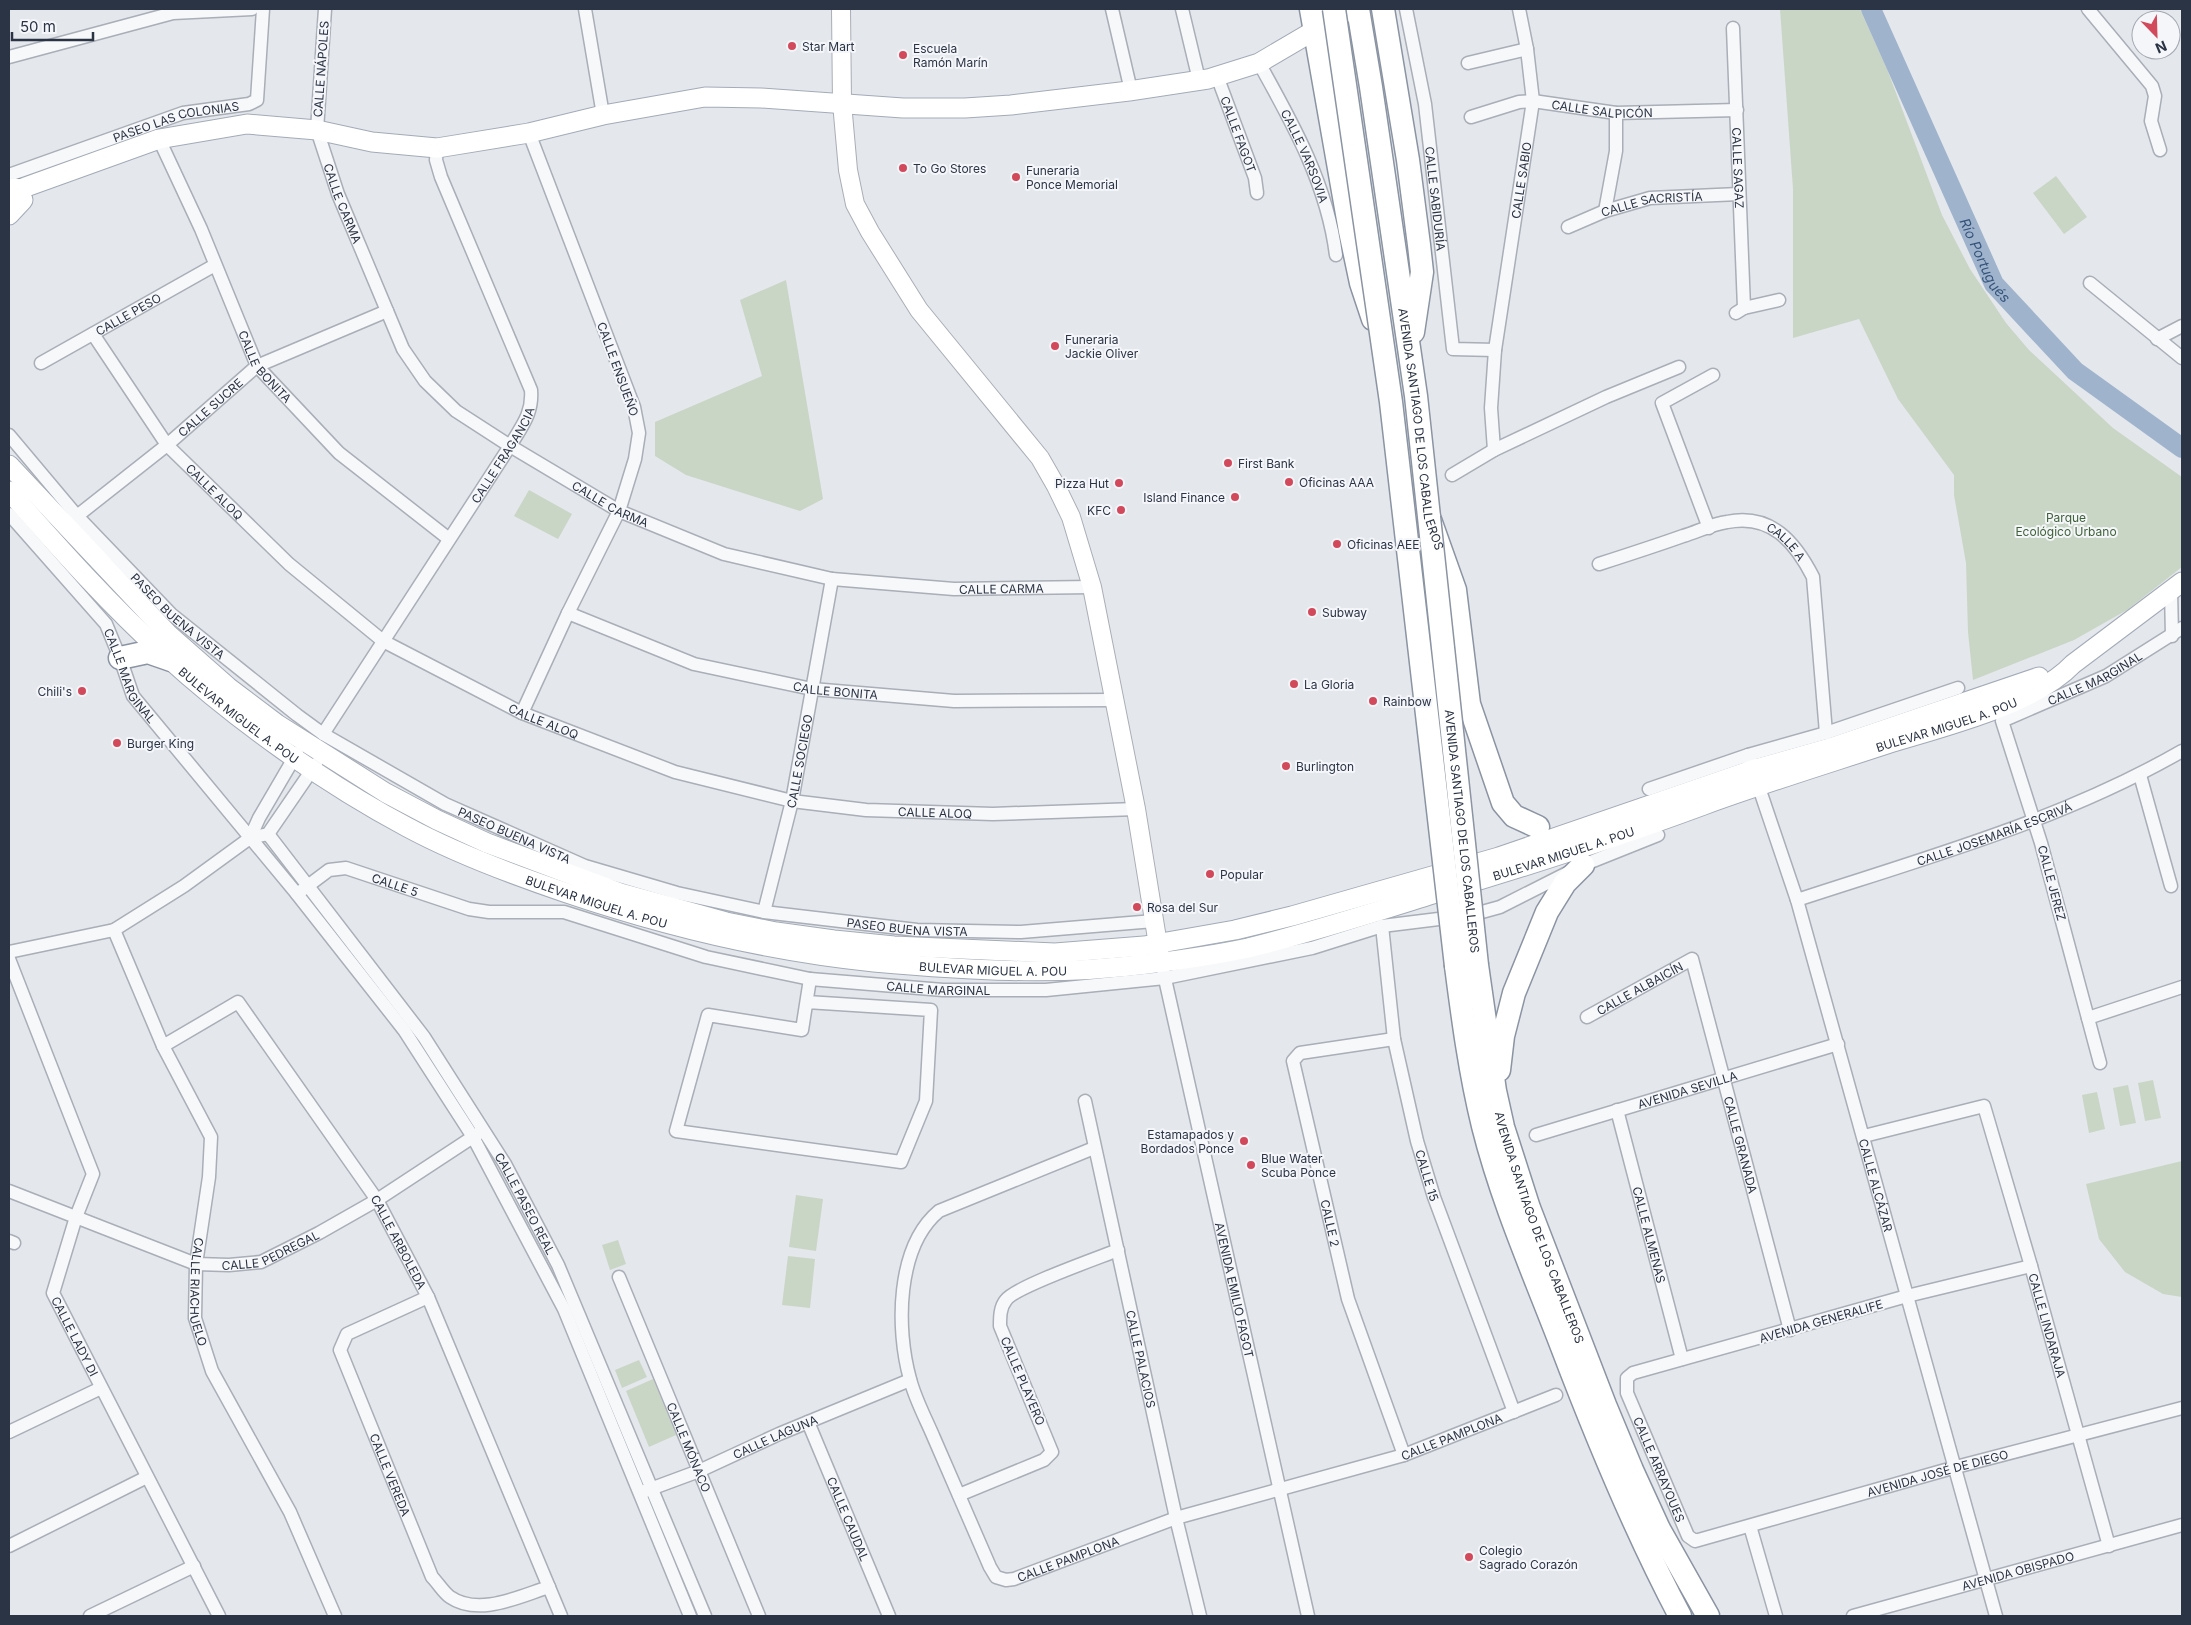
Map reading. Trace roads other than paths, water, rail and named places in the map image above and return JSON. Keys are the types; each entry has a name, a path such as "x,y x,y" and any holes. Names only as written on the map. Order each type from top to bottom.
{"highway":[{"name":"AVENIDA SANTIAGO DE LOS CABALLEROS","path":"1334,9 1385,359 1467,965 1495,1091 1504,1127 1530,1208 1605,1406 1659,1528 1708,1616"},
{"name":"AVENIDA SANTIAGO DE LOS CABALLEROS","path":"1358,9 1416,396 1429,516 1467,965 1469,1062 1483,1126 1505,1199 1581,1398 1624,1503 1680,1616"},
{"path":"1382,9 1408,160 1422,272 1409,355"},
{"path":"1313,19 1361,284 1385,359"},
{"path":"1429,516 1455,590 1469,704 1503,804 1514,816 1538,826"},
{"path":"120,658 148,652 171,660"},
{"path":"1495,1091 1504,1028 1518,985 1547,912 1565,883 1583,865"}],"main road":[{"path":"9,215 13,192 159,139 247,124 317,130 372,142 437,148 529,133 603,115 705,97 842,103 903,108 965,108 1012,105 1129,91 1208,78 1259,63 1313,19 1351,9"},
{"name":"BULEVAR MIGUEL A. POU","path":"9,465 169,635 228,687 277,724 300,749"},
{"name":"BULEVAR MIGUEL A. POU","path":"9,491 112,604 171,660 218,700 318,761 406,827 480,861 605,906 690,931 756,946 832,957 979,970 1054,972 1116,968 1164,970 1342,922 1507,872 1644,827 1753,770"},
{"name":"BULEVAR MIGUEL A. POU","path":"318,761 487,843 604,888 726,922 776,932 894,946 1056,953 1113,949 1158,944 1235,930 1499,858 1753,770 1830,748 2024,683 2073,664 2177,586"}],"street":[{"path":"9,56 173,13 252,9"},
{"name":"PASEO LAS COLONIAS","path":"13,192 182,113 249,104 257,100 263,9"},
{"name":"CALLE NÁPOLES","path":"317,130 324,9"},
{"path":"585,9 603,115"},
{"path":"841,9 842,103 848,170 855,204 870,232 919,310 1044,464 1070,517 1092,587 1136,809 1164,970"},
{"path":"1112,9 1129,82 1129,91"},
{"name":"CALLE FAGOT","path":"1182,9 1208,78 1255,178 1258,193"},
{"name":"CALLE SABIDURÍA","path":"1406,9 1425,104 1453,350 1495,350"},
{"name":"CALLE SABIO","path":"1494,450 1491,408 1495,350 1532,101 1527,49 1519,9"},
{"path":"2088,9 2152,86 2155,96 2151,121 2160,150"},
{"name":"CALLE SAGAZ","path":"1733,28 1737,110 1740,311 1779,300"},
{"path":"1468,63 1527,49"},
{"name":"CALLE VARSOVIA","path":"1259,63 1314,169 1333,228 1336,255"},
{"name":"CALLE SALPICÓN","path":"1471,117 1519,102 1532,101 1616,113 1737,110"},
{"path":"1605,210 1616,151 1616,113"},
{"name":"CALLE CARMA","path":"317,130 338,194 402,349 425,381 456,411 619,512 724,554 832,580 954,589 1092,587"},
{"name":"CALLE ENSUEÑO","path":"522,713 568,613 619,512 635,459 639,433 634,407 529,133"},
{"name":"CALLE BONITA","path":"159,139 201,228 257,366 338,453 448,539"},
{"name":"CALLE FRAGANCIA","path":"322,734 510,446 528,415 532,404 531,390 441,177 436,160 437,148"},
{"name":"CALLE SACRISTÍA","path":"1568,227 1605,210 1650,198 1739,194"},
{"name":"CALLE PESO","path":"41,362 216,265"},
{"path":"2090,283 2182,358"},
{"name":"CALLE SUCRE","path":"78,516 167,445 257,366 387,311"},
{"path":"2157,339 2182,326"},
{"name":"CALLE ALOQ","path":"93,334 167,445 289,564 383,641 522,713 675,772 792,801 866,810 993,814 1136,809"},
{"path":"1452,475 1494,450 1606,397 1679,367"},
{"path":"1709,528 1662,403 1713,374"},
{"name":"PASEO BUENA VISTA","path":"9,435 78,516 171,614 322,734 445,804 585,866 677,893 764,912 917,930 1021,932 1154,921"},
{"name":"CALLE MARGINAL","path":"9,514 106,624 133,696 250,838"},
{"name":"CALLE A","path":"1599,564 1727,522 1760,523 1789,539 1803,557 1813,577 1826,733"},
{"name":"CALLE SOCIEGO","path":"764,912 792,801 832,580"},
{"path":"2177,586 2177,632"},
{"name":"CALLE BONITA","path":"568,613 694,664 812,689 954,701 1115,700"},
{"name":"CALLE MARGINAL","path":"2002,721 2106,676 2177,632"},
{"path":"1649,789 1753,770 1826,733 1958,688"},
{"name":"CALLE JEREZ","path":"2002,721 2035,821 2100,1063"},
{"path":"250,838 259,818 300,749"},
{"name":"CALLE JOSEMARÍA ESCRIVÁ","path":"1797,900 2035,821 2140,775 2182,751"},
{"path":"9,952 114,930 184,886 250,838 268,834 318,761"},
{"name":"CALLE ALCÁZAR","path":"1753,770 1797,900 1996,1616"},
{"path":"2140,775 2171,886"},
{"name":"CALLE PASEO REAL","path":"268,834 302,890"},
{"name":"CALLE MARGINAL","path":"499,912 564,912 706,957 810,979 943,990 1046,990 1312,948 1382,926 1471,915 1500,907 1583,865 1658,835"},
{"name":"CALLE PASEO REAL","path":"250,838 302,890 424,1037 478,1134 564,1309 690,1616"},
{"name":"CALLE 5","path":"302,890 329,870 346,868 469,909 499,912"},
{"name":"CALLE 15","path":"1382,926 1394,1039 1416,1141 1514,1412"},
{"name":"CALLE RIACHUELO","path":"114,930 163,1046 211,1137 209,1177 196,1264 196,1318 212,1371 290,1512 335,1616"},
{"name":"CALLE LADY DI","path":"9,958 92,1174 76,1217 53,1293 219,1616"},
{"name":"CALLE ALBAICÍN","path":"1587,1017 1692,959"},
{"name":"CALLE GRANADA","path":"1692,959 1790,1330"},
{"name":"AVENIDA EMILIO FAGOT","path":"1164,970 1308,1616"},
{"path":"807,1002 931,1010 926,1101 901,1162 676,1131 708,1014 802,1030 810,979"},
{"path":"2088,1018 2182,987"},
{"name":"CALLE ARBOLEDA","path":"163,1046 238,1002 377,1200 428,1297 561,1616"},
{"name":"CALLE 2","path":"1394,1039 1300,1054 1294,1058 1293,1064 1348,1299 1404,1455"},
{"name":"AVENIDA SEVILLA","path":"1536,1135 1838,1044"},
{"name":"CALLE PALACIOS","path":"1085,1101 1176,1518 1200,1616"},
{"name":"CALLE LINDARAJA","path":"1864,1136 1984,1106 2079,1436 2108,1546"},
{"name":"CALLE ALMENAS","path":"1617,1110 1682,1359"},
{"name":"CALLE PASEO REAL","path":"478,1134 505,1164 558,1265 705,1616"},
{"name":"CALLE PEDREGAL","path":"9,1192 196,1264 229,1265 262,1262 319,1233 377,1200 478,1134"},
{"name":"CALLE PAMPLONA","path":"1094,1148 944,1208 927,1223 912,1250 905,1283 901,1327 910,1380 996,1577 1006,1580 1014,1579 1176,1518 1404,1455 1556,1395"},
{"name":"CALLE PLAYERO","path":"959,1495 1044,1460 1052,1452 1000,1326 1001,1309 1006,1299 1024,1288 1118,1250"},
{"name":"AVENIDA GENERALIFE","path":"1627,1393 1626,1378 1633,1373 1907,1296 2031,1266"},
{"name":"CALLE MÓNACO","path":"619,1277 759,1616"},
{"name":"CALLE VEREDA","path":"428,1297 347,1334 340,1350 432,1577 450,1598 473,1606 494,1604 549,1587"},
{"name":"CALLE LAGUNA","path":"640,1493 699,1471 808,1422 910,1380"},
{"path":"9,1432 101,1388"},
{"name":"CALLE ARRAYOUES","path":"1627,1393 1688,1536 1695,1541"},
{"name":"AVENIDA JOSÉ DE DIEGO","path":"1695,1541 1956,1467 2182,1408"},
{"name":"CALLE CAUDAL","path":"808,1422 889,1616"},
{"path":"9,1546 147,1477"},
{"name":"AVENIDA OBISPADO","path":"1853,1616 2182,1525"},
{"path":"1750,1526 1776,1616"},
{"path":"90,1616 194,1566"}],"waterway":[{"name":"Río Portugués","path":"1871,9 1994,284 2075,371 2182,448"}],"place":[{"name":"Star Mart","path":"792,46"},
{"name":"Escuela Ramón Marín","path":"903,55"},
{"name":"To Go Stores","path":"903,168"},
{"name":"Funeraria Ponce Memorial","path":"1016,177"},
{"name":"Funeraria Jackie Oliver","path":"1055,346"},
{"name":"First Bank","path":"1228,463"},
{"name":"Oficinas AAA","path":"1289,482"},
{"name":"Pizza Hut","path":"1119,483"},
{"name":"Island Finance","path":"1235,497"},
{"name":"KFC","path":"1121,510"},
{"name":"Oficinas AEE","path":"1337,544"},
{"name":"Subway","path":"1312,612"},
{"name":"La Gloria","path":"1294,684"},
{"name":"Chili's","path":"82,691"},
{"name":"Rainbow","path":"1373,701"},
{"name":"Burger King","path":"117,743"},
{"name":"Burlington","path":"1286,766"},
{"name":"Popular","path":"1210,874"},
{"name":"Rosa del Sur","path":"1137,907"},
{"name":"Estamapados y Bordados Ponce","path":"1244,1141"},
{"name":"Blue Water Scuba Ponce","path":"1251,1165"},
{"name":"Colegio Sagrado Corazón","path":"1469,1557"}],"park label":[{"name":"Parque Ecológico Urbano","path":"2066,524"}]}
